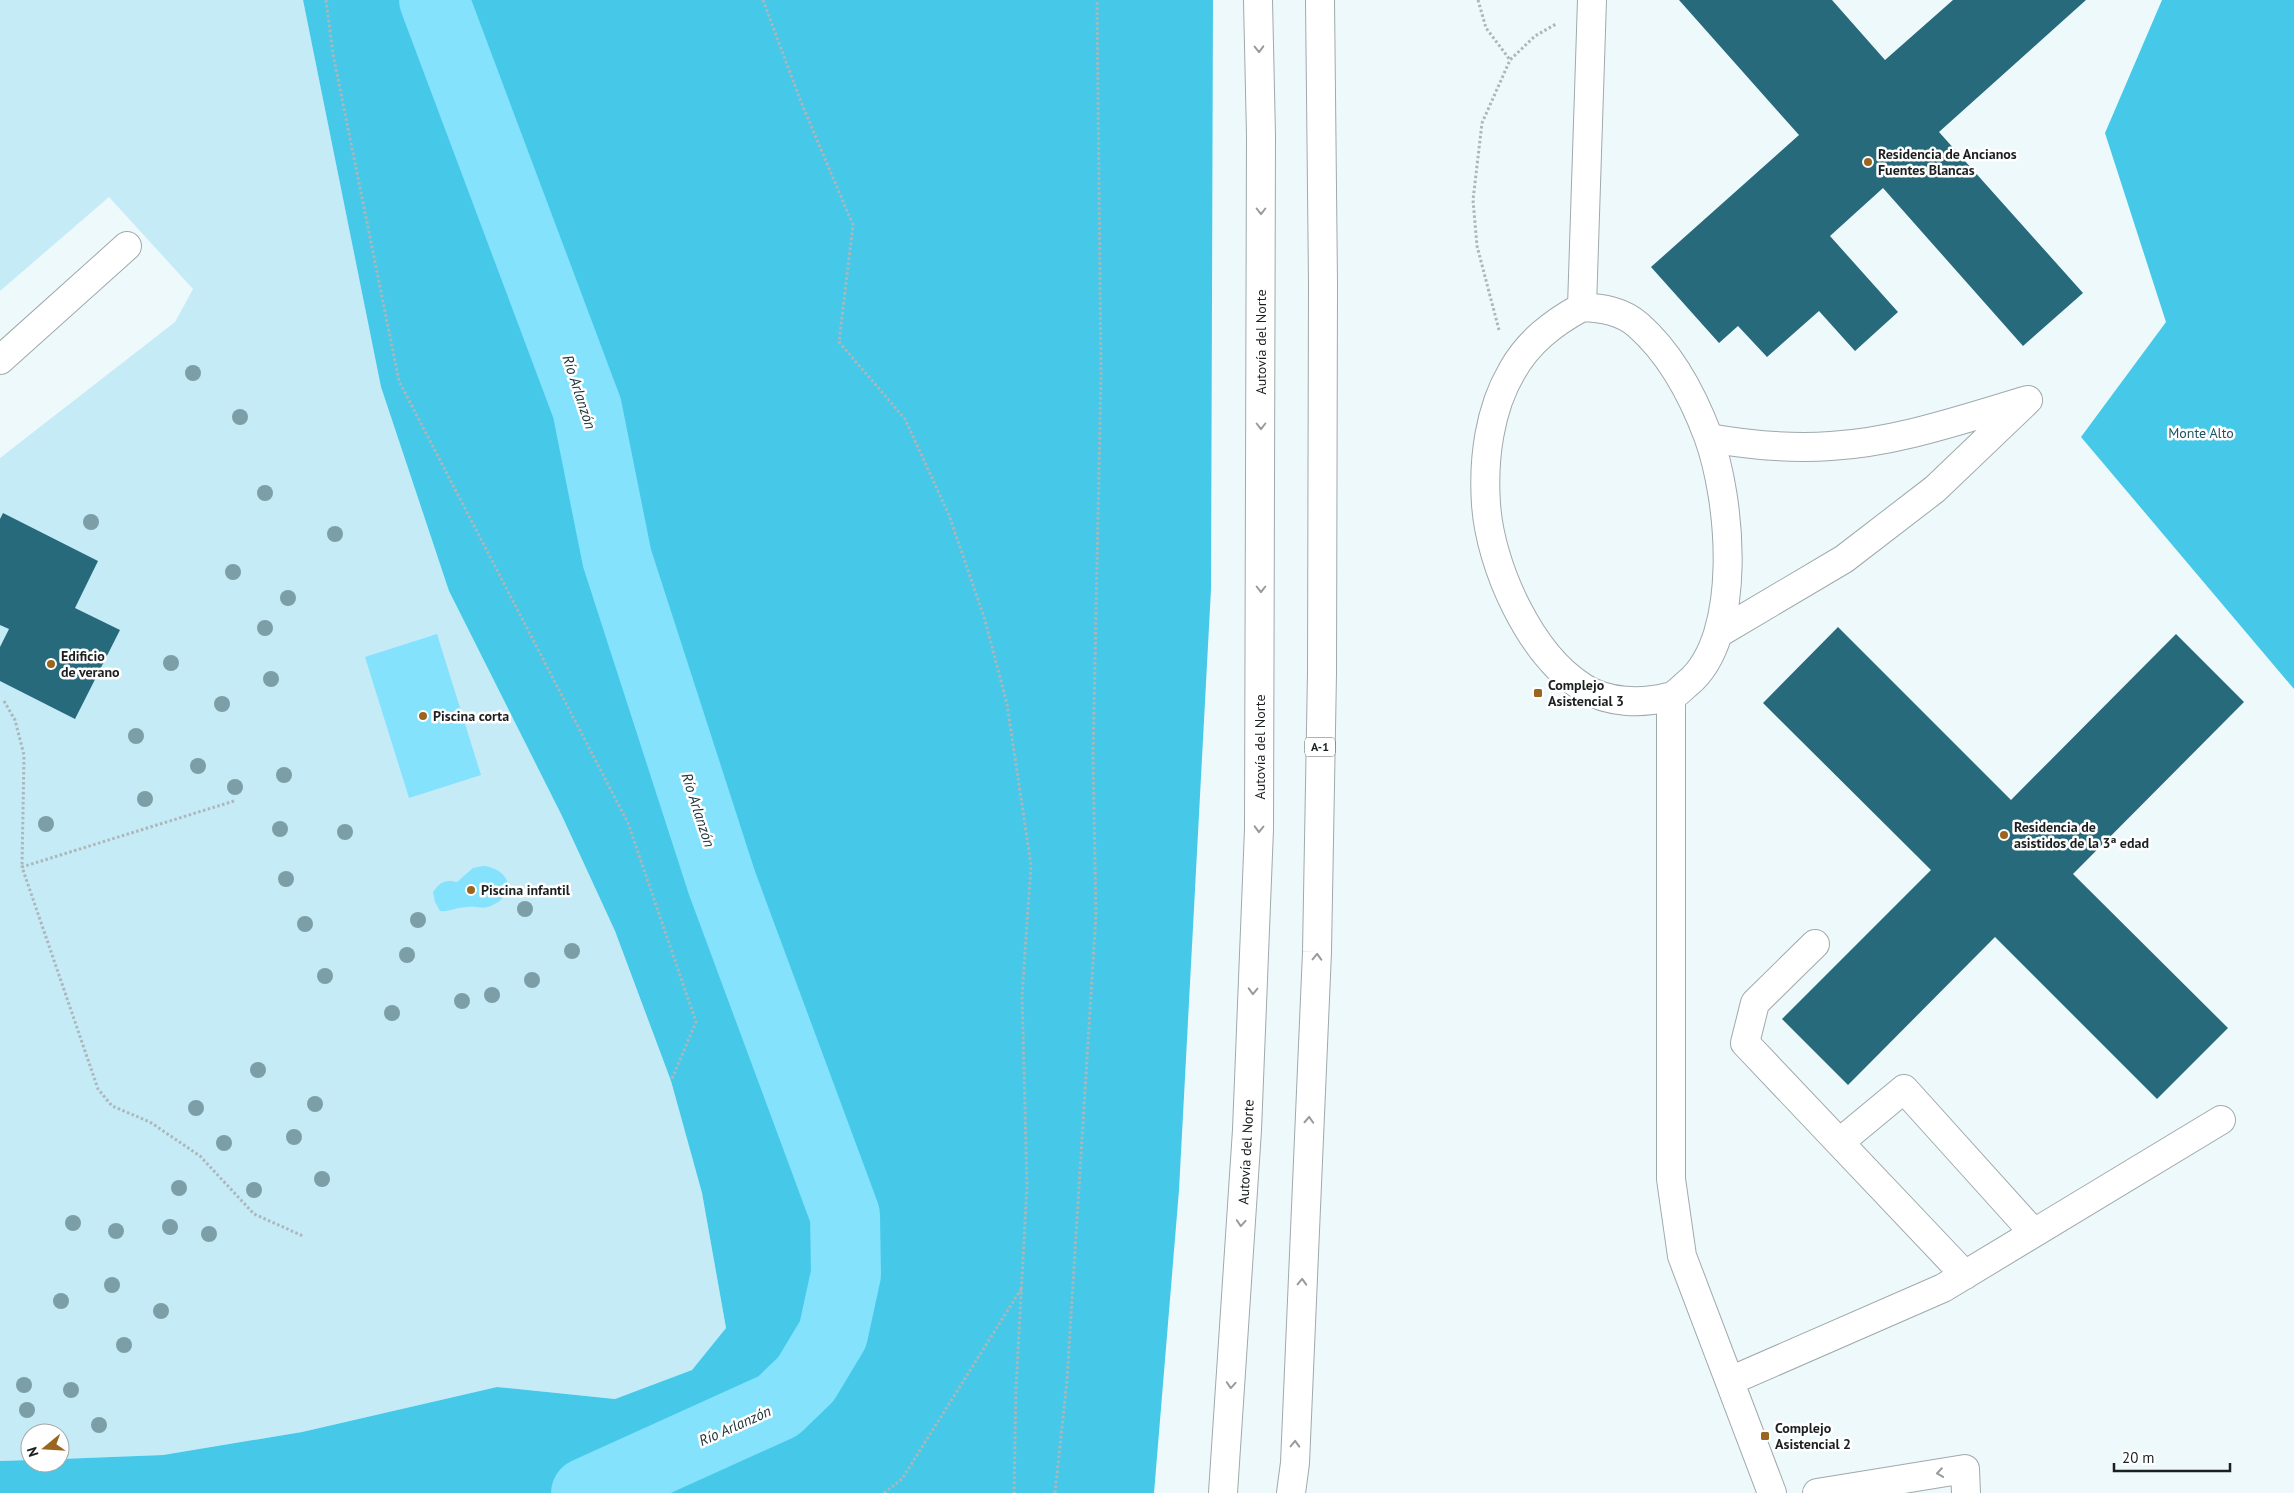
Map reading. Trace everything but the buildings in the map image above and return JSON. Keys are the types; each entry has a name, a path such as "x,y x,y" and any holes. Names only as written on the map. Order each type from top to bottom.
{"main road":[{"name":"Autovía del Norte","path":"1223,1493 1248,1130 1259,829 1261,136 1258,0"},
{"name":"A-1","path":"1291,1493 1295,1463 1317,952 1322,663 1323,304 1320,0"},
{"path":"1582,307 1592,1"},
{"path":"0,360 128,246"},
{"path":"1582,307 1609,309 1637,324 1664,352 1690,394 1709,438 1720,482 1728,576 1719,632 1710,654 1696,676 1671,697 1642,702 1612,699 1584,688 1556,665 1532,633 1511,595 1495,549 1486,506 1486,458 1494,413 1511,372 1534,342 1557,321 1582,307"},
{"path":"1709,438 1741,444 1785,447 1832,446 1891,438 2028,400 1935,488 1844,559 1719,632"},
{"path":"1671,697 1671,1179 1682,1256 1772,1493"},
{"path":"1815,944 1755,1003 1745,1043 1965,1275"},
{"path":"1840,1142 1904,1090 2033,1232"},
{"path":"1730,1381 1943,1288 2221,1120"},
{"path":"1817,1493 1965,1469 1966,1493"}],"path":[{"path":"326,0 333,54 399,381 628,823 696,1022 671,1081"},
{"path":"764,0 802,102 853,225 839,342 905,419 949,515 985,620 1007,704 1031,865 1022,996 1027,1185 1021,1289 1014,1493"},
{"path":"1055,1493 1067,1380 1096,914 1093,757 1100,374 1097,0"},
{"path":"1478,0 1486,28 1510,60"},
{"path":"1511,372 1477,246 1472,200 1482,123 1510,60 1535,36 1592,1"},
{"path":"4,701 15,720 24,755 22,867 98,1090 112,1106 150,1122 200,1156 254,1214 303,1236"},
{"path":"22,867 234,801"},
{"path":"884,1493 902,1479 1021,1289"}],"shaded area":[{"path":"0,0 303,0 381,387 449,591 562,816 615,931 671,1081 702,1193 726,1328 692,1370 615,1399 497,1387 302,1432 163,1455 70,1459 70,1423 20,1423 20,1460 0,1461 0,458 175,322 193,289 109,197 0,291"},
{"name":"Piscina corta","path":"437,634 481,775 409,798 365,657"},
{"name":"Piscina infantil","path":"483,866 499,871 507,881 506,894 501,900 486,907 463,907 440,911 435,902 433,892 438,886 446,881 457,882 473,868"}],"green space":[{"path":"303,0 1213,0 1211,589 1179,1190 1154,1493 0,1493 0,1461 20,1460 20,1473 70,1473 70,1459 163,1455 302,1432 497,1387 615,1399 692,1370 726,1328 702,1193 671,1081 615,931 562,816 449,591 381,387"},
{"name":"Monte Alto","path":"2162,0 2294,0 2294,689 2081,437 2166,322 2105,133"}],"waterway":[{"name":"Río Arlanzón","path":"434,0 587,408 617,558 722,883 845,1215 846,1274 833,1334 806,1379 778,1406 586,1493"}],"place":[{"name":"Residencia de Ancianos Fuentes Blancas","path":"1868,162"},
{"name":"Edificio de verano","path":"51,664"},
{"name":"Complejo Asistencial 3","path":"1538,693"},
{"name":"Piscina corta","path":"423,716"},
{"name":"Residencia de asistidos de la 3ª edad","path":"2004,835"},
{"name":"Piscina infantil","path":"471,890"},
{"name":"Complejo Asistencial 2","path":"1765,1436"}]}
